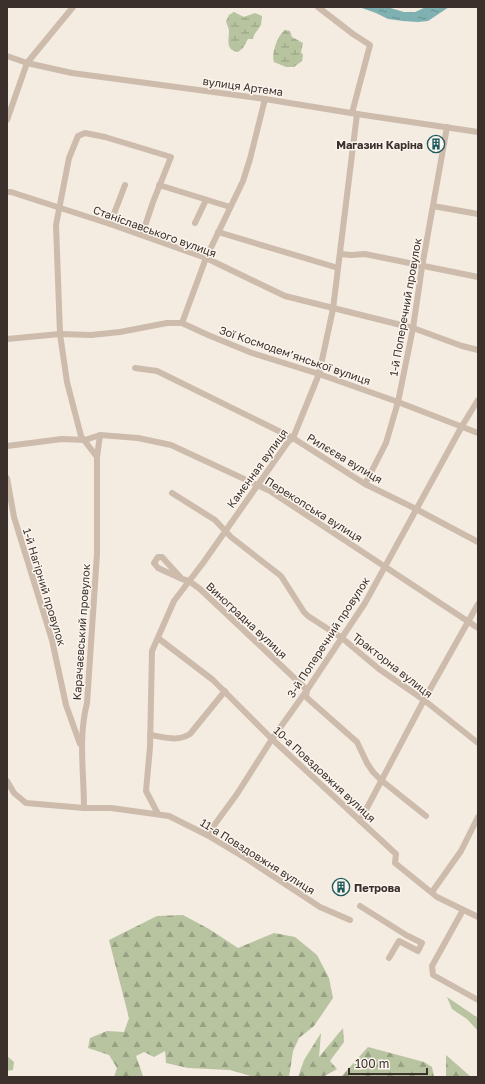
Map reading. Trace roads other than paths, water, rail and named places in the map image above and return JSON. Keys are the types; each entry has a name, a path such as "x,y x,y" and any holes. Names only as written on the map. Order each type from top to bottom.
{"street":[{"path":"7,120 27,63 73,7"},
{"name":"Камєнная вулиця","path":"158,814 146,791 150,735 152,651 174,601 288,442 293,438 319,374 333,309 354,112 370,45 318,7"},
{"name":"вулиця Артема","path":"7,56 27,63 72,73 265,99 478,132"},
{"path":"7,339 60,334 91,335 182,322 206,258 243,181 265,99"},
{"name":"1-й Поперечний провулок","path":"365,484 386,443 398,402 414,328 422,266 447,127"},
{"path":"97,457 81,436 67,382 60,334 56,225 69,158 78,136 85,133 105,137 171,157 159,186 142,236"},
{"path":"110,224 125,185"},
{"path":"159,186 230,207"},
{"name":"Станіславського вулиця","path":"7,192 110,224 206,258 285,296 414,328 462,346 478,350"},
{"path":"195,223 206,200"},
{"path":"433,206 478,214"},
{"path":"218,232 338,268"},
{"path":"340,254 365,254 478,277"},
{"name":"Зої Космодем’янської вулиця","path":"182,322 208,335 252,353 319,374 398,402 478,433"},
{"name":"Рилєєва вулиця","path":"135,368 157,371 293,438 365,484 478,542"},
{"name":"3-й Поперечний провулок","path":"207,835 237,794 272,739 307,690 365,603 462,426 478,400"},
{"name":"Перекопська вулиця","path":"7,446 62,439 85,440 100,435 138,438 172,445 270,491 478,628"},
{"name":"Карачаєвський провулок","path":"84,808 81,747 84,716 87,703 97,554 97,457 100,435"},
{"name":"1-й Нагірний провулок","path":"7,478 14,517 52,640 66,705 81,747"},
{"name":"Тракторна вулиця","path":"172,493 215,520 225,531 281,576 304,612 342,638 379,669 424,700 478,743"},
{"name":"Виноградна вулиця","path":"182,579 189,581 200,589 307,690 306,697 357,742 373,772 426,816"},
{"path":"360,821 424,700 478,604"},
{"name":"10-а Повздовжня вулиця","path":"158,638 225,691 272,739 396,854 395,863 437,897 478,917"},
{"path":"150,735 174,739 183,738 190,734 225,691"},
{"name":"11-а Повздовжня вулиця","path":"7,782 14,793 26,803 84,808 111,808 169,816 207,835 247,858 320,907 350,920"},
{"path":"432,892 461,851 478,818"},
{"path":"360,906 406,935 422,943 418,951 399,941 389,958"},
{"path":"463,910 432,966 433,975 478,1000"}],"water":[{"path":"359,7 387,7 404,12 415,12 426,7 449,7 428,21 418,22 388,19"}],"place":[{"name":"Магазин Каріна","path":"436,144"},
{"name":"Петрова","path":"341,887"}]}
